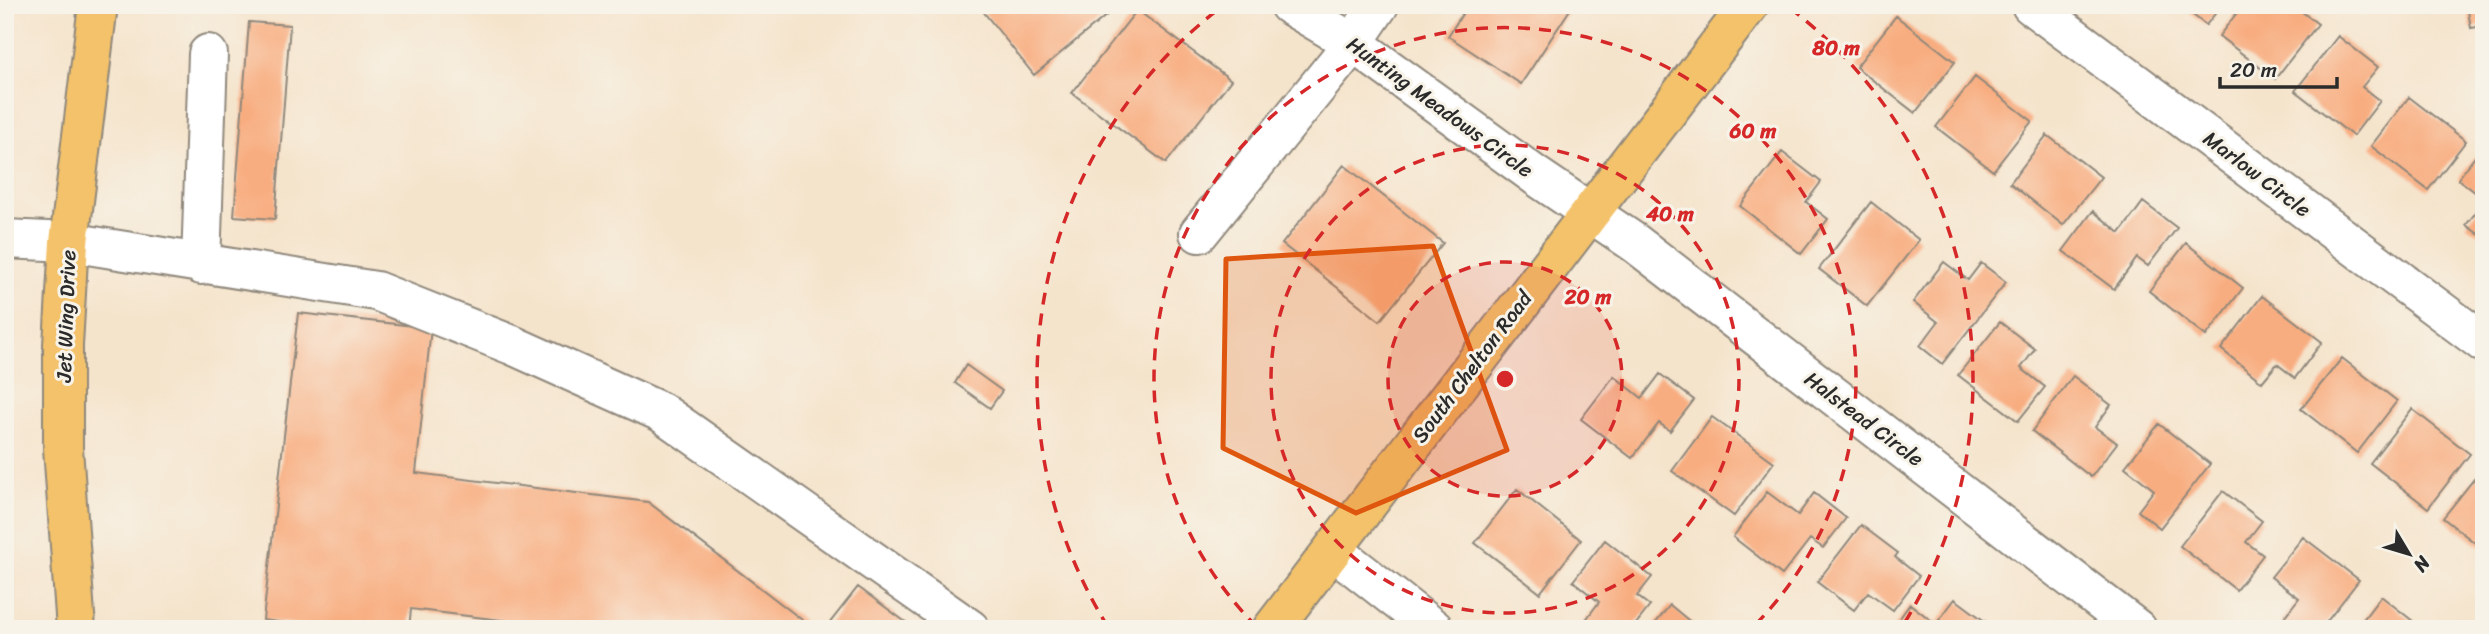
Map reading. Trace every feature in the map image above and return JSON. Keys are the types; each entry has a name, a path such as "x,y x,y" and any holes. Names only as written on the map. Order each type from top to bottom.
{"main road":[{"name":"Jet Wing Drive","path":"76,629 63,449 63,345 69,242 98,5"},
{"name":"South Chelton Road","path":"1272,629 1749,5"}],"street":[{"name":"Hunting Meadows Circle","path":"1289,5 1353,43 1590,212"},
{"path":"1199,233 1353,43 1379,5"},
{"name":"Marlow Circle","path":"2031,5 2484,344"},
{"path":"201,265 208,54"},
{"name":"Halstead Circle","path":"1590,212 1635,243 2137,629"},
{"path":"5,239 69,242 376,291 512,345 661,412 970,629"},
{"path":"1333,550 1434,629"}],"highlighted area":[{"path":"1433,246 1507,450 1356,513 1223,448 1226,259"}],"building":[{"path":"978,5 1119,5 1034,75"},
{"path":"1468,5 1573,5 1521,84 1448,36"},
{"path":"2180,5 2222,5 2206,25"},
{"path":"2243,5 2293,5 2318,24 2275,79 2219,36"},
{"path":"2467,5 2484,5 2484,26 2471,28"},
{"path":"1137,10 1231,80 1166,163 1072,93"},
{"path":"1896,16 1955,62 1915,113 1856,67"},
{"path":"249,22 290,25 275,219 234,216"},
{"path":"2338,36 2378,67 2362,87 2380,101 2353,136 2295,91"},
{"path":"1975,77 2032,121 1993,171 1936,127"},
{"path":"2409,97 2466,141 2428,190 2371,146"},
{"path":"2047,135 2101,177 2063,225 2010,183"},
{"path":"2484,145 2484,199 2458,179"},
{"path":"1782,152 1821,182 1806,202 1828,219 1801,254 1740,206"},
{"path":"1344,165 1443,243 1380,321 1282,244"},
{"path":"1871,202 1919,240 1867,306 1819,269"},
{"path":"2143,202 2177,228 2148,266 2137,258 2114,289 2063,251 2093,211 2120,233"},
{"path":"2484,202 2484,238 2466,225"},
{"path":"2186,243 2243,288 2206,336 2149,291"},
{"path":"1944,262 1968,280 1981,263 2006,282 1942,364 1920,346 1938,322 1913,302"},
{"path":"2262,296 2322,342 2295,378 2277,364 2262,382 2221,349"},
{"path":"298,313 431,328 416,473 648,502 814,629 574,629 411,609 409,629 330,629 263,620"},
{"path":"2000,322 2035,349 2021,368 2045,387 2018,421 1958,375"},
{"path":"2342,358 2397,401 2357,453 2301,409"},
{"path":"966,365 1002,391 990,408 955,383"},
{"path":"1660,374 1694,400 1670,431 1659,423 1632,458 1581,419 1614,376 1642,398"},
{"path":"2073,376 2111,405 2095,427 2117,443 2091,477 2032,431"},
{"path":"2412,409 2470,454 2428,508 2370,463"},
{"path":"1712,417 1774,462 1734,516 1672,471"},
{"path":"2159,424 2210,464 2160,528 2138,511 2154,490 2125,467"},
{"path":"2482,469 2484,471 2484,550 2443,518"},
{"path":"1517,489 1581,540 1540,593 1475,543"},
{"path":"2223,491 2262,521 2246,542 2263,555 2236,590 2180,546"},
{"path":"1767,492 1798,515 1814,493 1846,518 1823,548 1810,539 1782,575 1733,537"},
{"path":"1861,525 1898,553 1895,557 1919,576 1893,610 1868,592 1854,610 1817,582"},
{"path":"2303,537 2359,580 2321,629 2290,629 2281,621 2299,598 2271,577"},
{"path":"1605,540 1652,577 1637,596 1650,606 1632,629 1579,629 1599,602 1573,581"},
{"path":"858,587 915,629 825,629"},
{"path":"2381,596 2423,629 2356,629"},
{"path":"1955,599 1990,625 1987,629 1892,629 1910,604 1936,624"},
{"path":"1670,605 1699,629 1651,629"}]}
